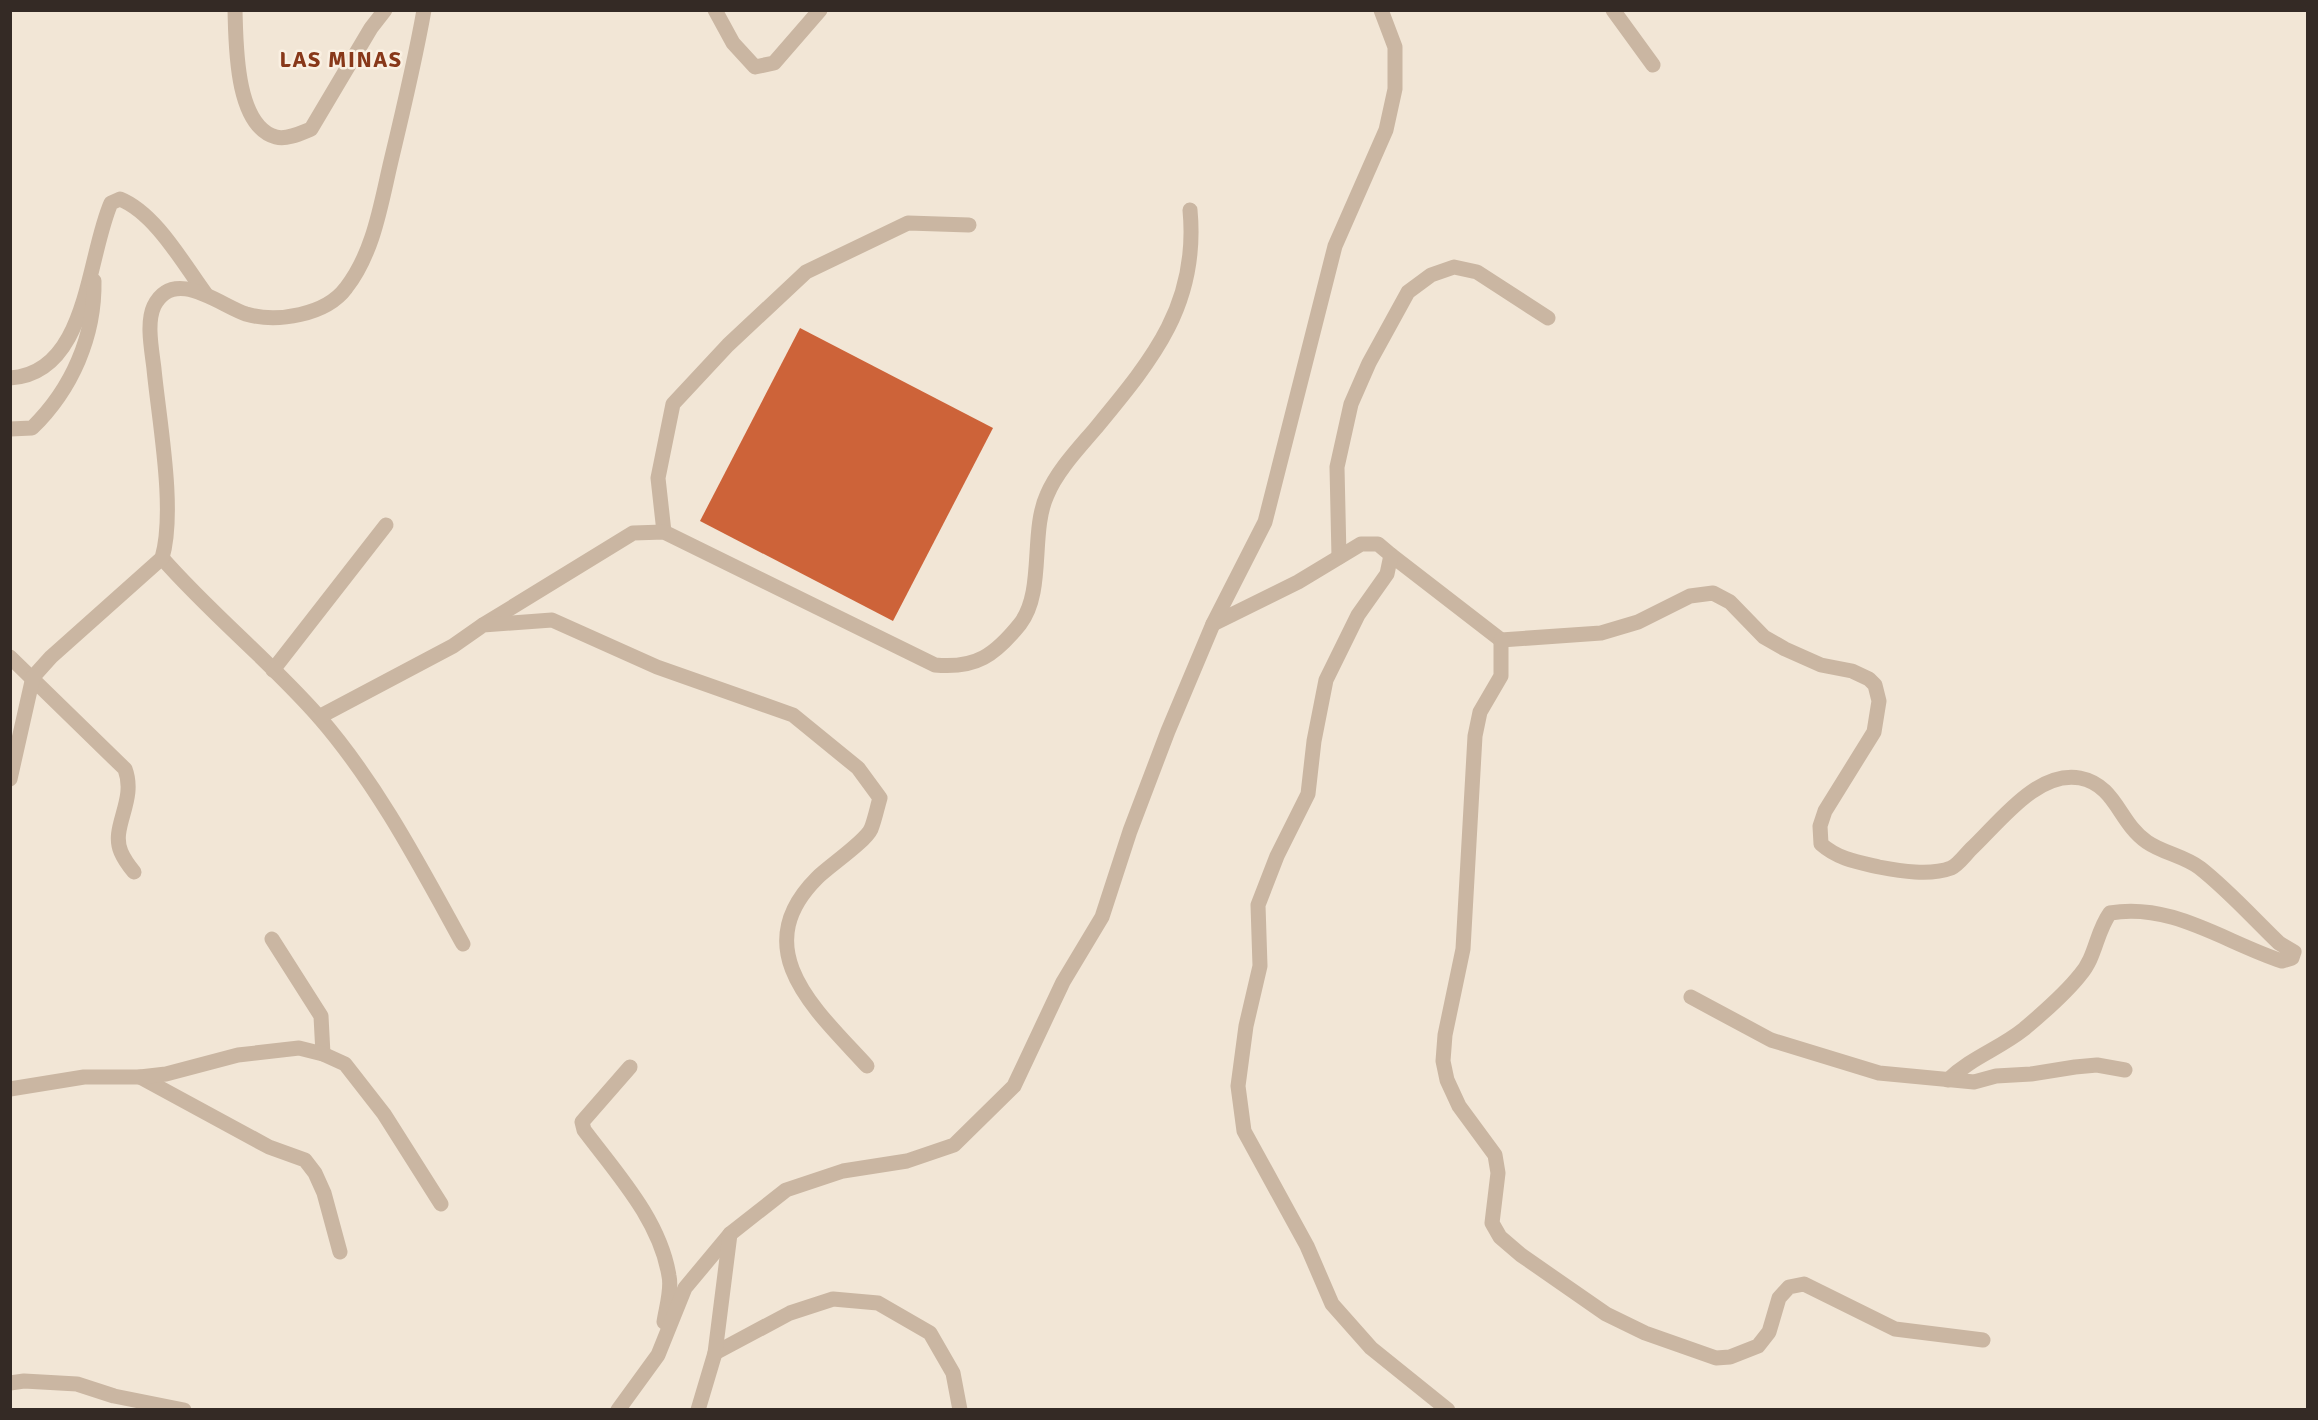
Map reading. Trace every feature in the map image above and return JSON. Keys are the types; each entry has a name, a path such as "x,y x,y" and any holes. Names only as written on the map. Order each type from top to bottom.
{"street":[{"path":"236,10 236,65 250,112 263,130 277,137 297,135 311,129 371,28 385,10"},
{"path":"10,779 33,677 51,657 162,558 168,516 152,347 154,307 164,295 176,289 189,289 205,293 246,314 290,318 317,309 345,290 363,259 375,224 416,56 424,10"},
{"path":"715,10 734,43 755,67 774,63 820,10"},
{"path":"618,1410 658,1355 685,1288 730,1234 786,1190 843,1171 907,1161 954,1145 1014,1086 1064,982 1102,917 1130,831 1213,624 1265,522 1335,246 1386,130 1395,89 1395,47 1381,10"},
{"path":"1612,10 1653,65"},
{"path":"10,378 26,376 47,367 59,353 74,327 104,220 111,203 120,199 132,204 148,218 205,293"},
{"path":"319,717 453,646 483,625 633,533 664,532 935,665 960,668 991,655 1022,622 1036,582 1037,532 1046,495 1066,465 1149,359 1180,307 1190,263 1190,210"},
{"path":"664,532 658,478 673,404 728,345 806,272 908,223 969,225"},
{"path":"10,429 32,428 52,408 82,354 90,331 95,299 94,262"},
{"path":"1339,556 1337,467 1351,404 1374,353 1408,292 1431,274 1454,267 1477,272 1548,318"},
{"path":"273,670 386,525"},
{"path":"1213,624 1298,582 1361,544 1378,544 1501,640 1601,633 1638,622 1690,596 1713,593 1730,602 1764,637 1821,665 1851,670 1869,679 1875,685 1879,700 1874,732 1825,811 1820,826 1821,844 1832,854 1845,860 1907,871 1932,872 1953,867 2025,796 2042,783 2057,778 2077,777 2104,787 2130,824 2147,842 2199,867 2279,943 2294,952 2292,958 2283,961 2184,920 2124,911 2110,913 2103,922 2086,968 2067,990 2023,1030 1966,1062 1947,1080"},
{"path":"1391,555 1387,574 1358,615 1326,680 1314,741 1308,794 1277,856 1258,905 1260,966 1246,1026 1238,1086 1244,1131 1307,1246 1332,1304 1371,1348 1448,1410"},
{"path":"162,558 189,588 319,717 378,796 463,944"},
{"path":"483,625 552,620 657,667 793,715 858,768 880,798 870,831 815,880 795,908 789,918 786,951 808,1002 867,1066"},
{"path":"1501,640 1501,676 1480,712 1474,736 1463,949 1445,1035 1443,1060 1447,1080 1459,1106 1495,1155 1498,1173 1492,1223 1500,1237 1521,1255 1606,1314 1645,1333 1716,1358 1730,1357 1758,1346 1769,1332 1779,1298 1789,1287 1804,1284 1895,1329 1983,1340"},
{"path":"10,657 125,769 130,782 121,822 120,850 134,872"},
{"path":"272,939 321,1016 323,1054"},
{"path":"1691,997 1771,1040 1879,1073 1974,1082 1996,1076 2097,1065 2125,1070"},
{"path":"10,1089 84,1077 140,1077 165,1074 238,1055 298,1048 323,1054 345,1064 384,1114 441,1204"},
{"path":"630,1067 582,1122 584,1130 644,1213 653,1229 670,1277 658,1355"},
{"path":"140,1077 269,1147 305,1160 324,1193 340,1252"},
{"path":"698,1410 715,1353 730,1234"},
{"path":"715,1353 790,1313 833,1299 878,1303 930,1334 953,1373 960,1410"},
{"path":"10,1383 24,1381 77,1384 114,1395 184,1410"}],"building":[{"path":"800,328 993,428 893,621 700,521"}],"district":[{"name":"LAS MINAS","path":"341,59"}]}
